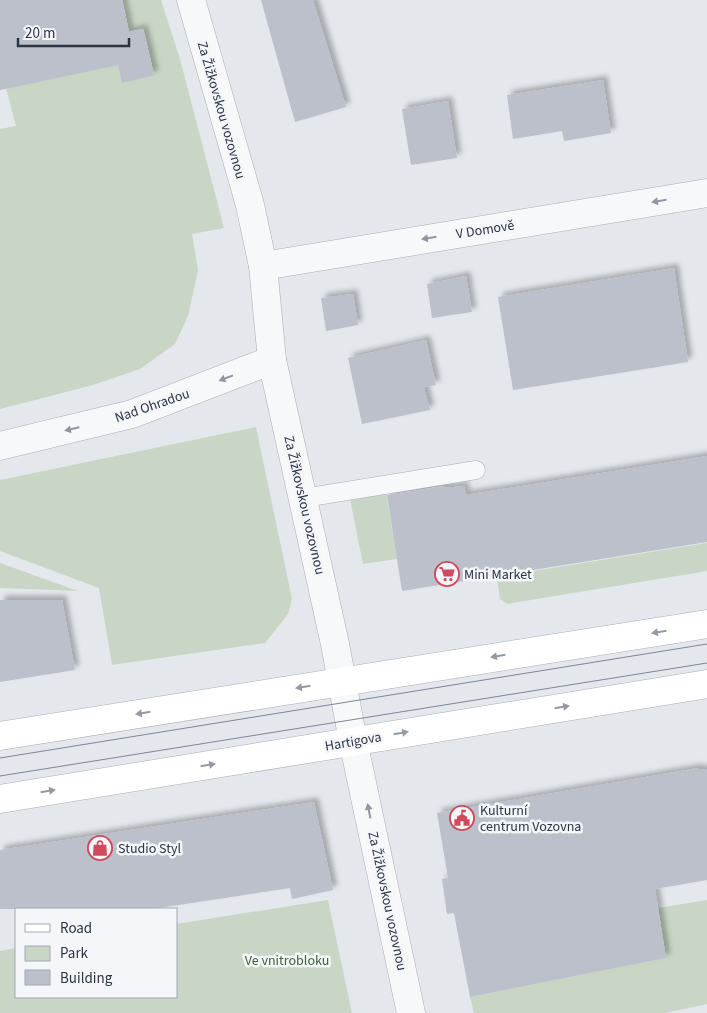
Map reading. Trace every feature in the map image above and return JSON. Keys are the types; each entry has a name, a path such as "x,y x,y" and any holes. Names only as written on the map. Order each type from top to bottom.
{"main road":[{"path":"0,736 707,624"},
{"name":"Hartigova","path":"0,799 707,684"}],"street":[{"name":"Za Žižkovskou vozovnou","path":"191,0 250,205 263,266 272,360 304,498 411,1013"},
{"name":"V Domově","path":"263,266 707,193"},
{"name":"Nad Ohradou","path":"0,446 132,414 272,360"}],"lane":[{"path":"304,498 476,470"}],"green space":[{"path":"123,0 161,0 180,59 224,228 192,234 198,270 188,316 175,344 140,369 93,385 0,409 0,129 16,126 6,88 118,64 122,81 154,74 144,28 129,31"},
{"path":"256,427 292,599 288,614 265,643 112,665 99,588 0,551 0,480"},
{"path":"386,492 397,559 363,564 350,499"},
{"path":"707,543 707,571 507,604 500,599 497,577"},
{"path":"0,563 78,591 0,588"},
{"name":"Ve vnitrobloku","path":"328,900 352,1013 0,1013 0,951 15,948 15,998 178,998 178,924"},
{"path":"707,900 707,1004 665,1013 474,1013 470,997 666,958 658,908"}],"building":[{"path":"0,0 122,0 129,32 143,29 154,75 122,83 118,65 0,90"},
{"path":"261,0 313,0 346,107 295,122"},
{"path":"603,80 611,133 564,141 562,131 513,139 507,95"},
{"path":"448,101 457,158 411,165 402,109"},
{"path":"674,268 688,362 513,390 498,297"},
{"path":"466,276 472,312 432,318 427,284"},
{"path":"353,294 358,325 326,331 321,298"},
{"path":"426,340 436,385 424,387 430,410 362,424 348,358"},
{"path":"707,456 707,542 402,591 387,495 445,486 445,488 464,486 466,495"},
{"path":"0,600 62,600 75,670 0,682"},
{"path":"698,768 699,770 707,769 707,880 655,889 666,958 470,997 454,913 447,914 442,879 448,878 437,813"},
{"path":"314,802 333,890 292,899 290,888 159,908 0,909 0,850"}],"tram line":[{"path":"0,758 707,644"},
{"path":"0,776 707,663"}],"place":[{"name":"Mini Market","path":"447,574"},
{"name":"Kulturní centrum Vozovna","path":"462,818"},
{"name":"Studio Styl","path":"100,848"}]}
